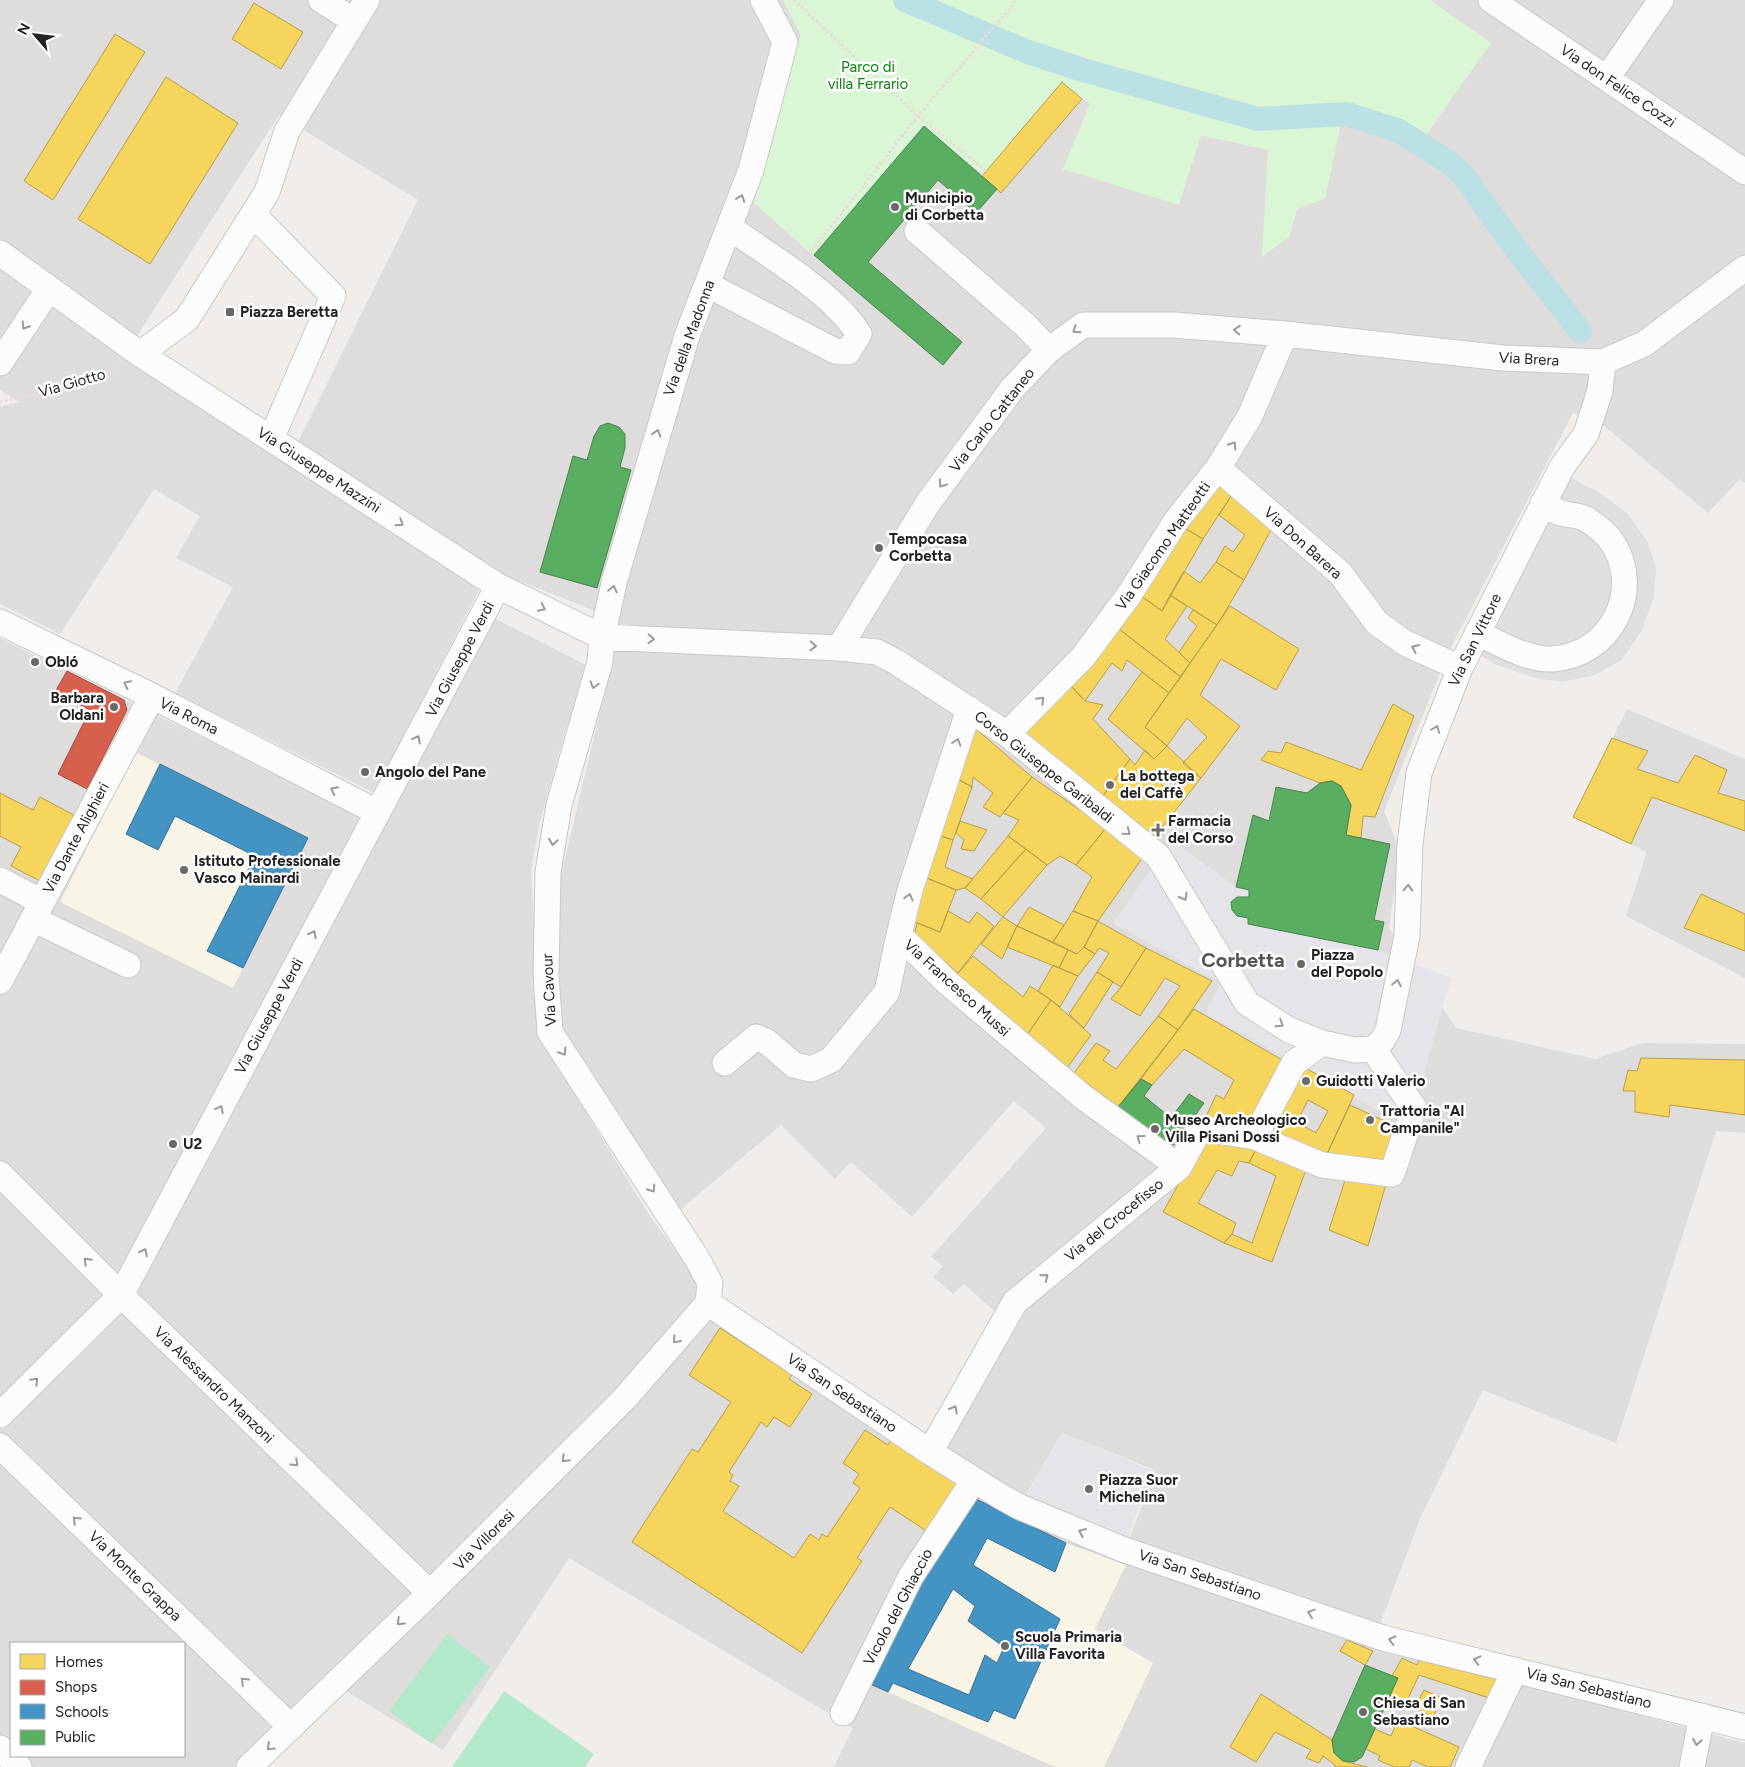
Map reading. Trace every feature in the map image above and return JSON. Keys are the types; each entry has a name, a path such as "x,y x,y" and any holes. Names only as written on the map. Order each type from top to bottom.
{"street":[{"path":"321,0 354,21"},
{"path":"140,354 187,319 267,192 287,131 366,0"},
{"name":"Via della Madonna","path":"602,637 615,579 655,438 687,336 751,170 785,42 763,0"},
{"name":"Via don Felice Cozzi","path":"1491,0 1745,172"},
{"path":"1607,78 1661,0"},
{"path":"253,214 332,296 271,439"},
{"path":"708,285 836,351 848,352 859,334 848,316 794,273 730,228"},
{"path":"917,232 1024,324 1049,350"},
{"name":"Via Giuseppe Mazzini","path":"0,253 140,354 498,586 602,637"},
{"name":"Via Brera","path":"1285,334 1503,358 1603,362 1644,344 1745,268"},
{"path":"0,363 49,289"},
{"name":"Via Carlo Cattaneo","path":"838,648 928,503 1012,390 1049,350 1083,325 1174,325 1285,334"},
{"name":"Via Giacomo Matteotti","path":"1006,734 1082,657 1128,595 1176,522 1218,468 1250,416 1285,334"},
{"name":"Via San Vittore","path":"1381,1040 1406,936 1410,844 1419,773 1460,668 1477,633 1562,467 1586,434 1600,391 1603,362"},
{"name":"Via Don Barera","path":"1218,468 1340,573 1377,623 1405,643 1460,668"},
{"path":"1477,633 1520,653 1551,660 1573,656 1593,646 1608,632 1622,608 1626,586 1621,559 1611,540 1585,519 1556,511 1543,503"},
{"name":"Via Giuseppe Verdi","path":"3,1407 121,1295 498,586"},
{"name":"Via Roma","path":"0,622 152,696 377,812"},
{"name":"Corso Giuseppe Garibaldi","path":"602,637 838,648 877,652 896,662 1006,734 1158,856 1247,1003 1289,1030 1322,1043 1355,1050 1381,1040"},
{"name":"Via Cavour","path":"602,637 600,662 559,806 548,872 546,975 550,1032 698,1260 710,1283 708,1303"},
{"name":"Via Dante Alighieri","path":"0,980 152,696"},
{"name":"Via Francesco Mussi","path":"969,709 913,881 899,935 949,984 1082,1097 1179,1167"},
{"path":"0,880 37,910 128,965"},
{"path":"725,1063 756,1037 766,1041 794,1065 811,1069 831,1060 887,992 899,935"},
{"path":"1322,1043 1294,1063 1255,1137 1322,1165 1392,1174 1414,1108 1381,1040"},
{"name":"Via del Crocefisso","path":"930,1452 1014,1302 1179,1167 1200,1128 1255,1137"},
{"name":"Via Alessandro Manzoni","path":"0,1174 121,1295 430,1593"},
{"name":"Via San Sebastiano","path":"708,1303 974,1480 1020,1507 1122,1549 1383,1638 1745,1727"},
{"name":"Via Villoresi","path":"249,1767 430,1593 625,1398 708,1303"},
{"name":"Via Monte Grappa","path":"0,1446 291,1727"},
{"name":"Vicolo del Ghiaccio","path":"843,1713 911,1576 974,1480"},
{"path":"1468,1767 1515,1670"},
{"path":"1692,1767 1702,1716"},
{"path":"0,1748 19,1767"}],"path":[{"path":"794,0 918,116 985,170 981,175"},
{"path":"794,273 918,116 1017,0"},
{"name":"Via Giotto","path":"0,402 95,378 117,369 140,354"}],"shaded area":[{"path":"0,0 783,0 801,35 754,203 813,255 924,126 1062,82 1090,104 1063,170 1201,135 1269,150 1262,256 1289,237 1297,209 1325,198 1342,118 1402,138 1418,147 1490,43 1430,0 1745,0 1745,483 1740,479 1708,513 1603,425 1573,413 1449,651 1384,811 1400,850 1389,928 1456,1028 1595,1059 1643,1043 1745,1044 1745,1133 1716,1131 1616,1443 1483,1390 1422,1514 1378,1629 1129,1540 1155,1470 1062,1433 1024,1498 942,1448 1009,1324 964,1284 953,1294 933,1277 943,1266 931,1257 1046,1128 1014,1101 912,1217 851,1162 835,1179 781,1125 674,1215 559,1031 560,879 613,658 613,618 490,569 374,793 175,693 233,587 176,558 200,516 154,489 60,634 0,604 0,407 19,402 0,390","holes":["279,115 418,200 296,446 137,336"]},
{"path":"1567,476 1600,493 1628,514 1647,541 1656,567 1654,596 1642,630 1622,660 1595,675 1562,682 1532,677 1497,665 1477,654"},
{"path":"492,617 588,666 564,736 539,825 531,873 542,1041 651,1218 705,1290 710,1320 969,1488 1380,1646 1745,1743 1745,1767 834,1767 853,1728 569,1558 443,1750 331,1682 239,1767 0,1767 0,638 380,825"},
{"path":"1627,709 1745,759 1745,978 1626,916 1647,852 1573,817"},
{"name":"Istituto Professionale Vasco Mainardi","path":"135,752 308,838 233,988 60,902"},
{"name":"Piazza del Popolo","path":"1172,840 1236,887 1249,890 1249,897 1237,897 1231,902 1232,910 1237,916 1248,918 1248,924 1378,950 1451,978 1414,1108 1385,1114 1205,1013 1221,983 1113,923"},
{"name":"Piazza Suor Michelina","path":"1062,1433 1154,1471 1122,1549 1020,1507"},
{"name":"Scuola Primaria Villa Favorita","path":"976,1499 1066,1543 1126,1565 1095,1629 1153,1663 1104,1767 1055,1767 868,1683"}],"green space":[{"name":"Parco di villa Ferrario","path":"783,0 1430,0 1491,43 1417,147 1402,138 1342,118 1325,198 1297,209 1289,237 1262,257 1268,150 1201,135 1179,205 1063,169 1090,104 1062,82 982,176 923,127 814,255 754,203 801,35"},
{"path":"447,1634 490,1667 432,1744 389,1711"},
{"path":"504,1691 594,1754 585,1767 452,1767"}],"building: Homes":[{"path":"254,3 303,32 281,69 232,39"},
{"path":"115,34 145,52 53,200 24,181"},
{"path":"166,77 238,123 150,264 78,219"},
{"path":"1062,82 1082,99 1001,193 982,176"},
{"path":"1223,486 1233,493 1203,539 1183,527 1212,490"},
{"path":"1233,493 1273,526 1244,580 1216,562 1225,546 1233,552 1245,535 1219,515"},
{"path":"1183,527 1203,539 1162,611 1141,596"},
{"path":"1216,562 1244,580 1217,625 1170,595 1184,571 1200,583"},
{"path":"1170,595 1187,606 1165,639 1190,663 1181,677 1119,629 1141,596 1162,611"},
{"path":"1230,606 1299,649 1276,690 1221,659 1200,695 1240,726 1201,778 1183,763 1207,737 1187,718 1167,746 1145,727"},
{"path":"1193,610 1217,625 1190,663 1179,652 1197,626 1188,618"},
{"path":"1119,629 1181,677 1169,693 1127,660 1122,671 1112,663 1085,701 1069,684"},
{"path":"1142,672 1169,693 1145,727 1167,746 1154,759 1108,719"},
{"path":"1069,684 1085,701 1103,705 1093,719 1130,759 1102,797 1023,730"},
{"path":"1393,704 1414,716 1375,817 1363,816 1361,838 1346,835 1351,805 1341,786 1332,781 1320,783 1261,760 1268,751 1281,753 1286,742 1361,770"},
{"path":"976,729 1032,777 1000,817 983,807 993,793 973,777 972,787 954,777 961,746"},
{"path":"1612,738 1648,751 1637,769 1678,783 1695,755 1727,770 1718,793 1745,801 1745,831 1652,797 1631,844 1573,817"},
{"path":"1167,746 1201,778 1153,839 1102,797 1130,759 1135,765 1145,750 1154,759","holes":["1167,772 1177,782 1168,791 1158,781"]},
{"path":"954,777 972,787 953,840 938,835"},
{"path":"1032,777 1106,828 1076,865 1060,856 1047,865 1008,836 1019,820 1003,813"},
{"path":"0,793 33,810 40,797 74,815 40,881 11,866 21,847 0,836"},
{"path":"960,821 987,830 974,851 961,849 964,840 956,833"},
{"path":"1106,828 1143,857 1098,921 1073,911 1092,877 1076,865"},
{"path":"938,835 953,840 945,867 973,879 965,888 956,890 927,878"},
{"path":"1008,836 1026,849 981,899 965,888"},
{"path":"1026,849 1047,865 1003,917 981,899"},
{"path":"927,878 956,890 940,932 910,920"},
{"path":"1701,894 1745,914 1745,951 1684,928"},
{"path":"1029,907 1064,925 1053,942 1017,926"},
{"path":"948,911 969,923 977,912 994,926 958,973 914,935 917,923 940,932"},
{"path":"1073,911 1098,921 1084,947 1077,954 1053,942"},
{"path":"1003,917 1017,926 1002,959 981,944"},
{"path":"1098,921 1146,948 1121,987 1097,972 1109,953 1099,948 1095,954 1084,947"},
{"path":"1017,926 1068,950 1059,968 1007,947"},
{"path":"1084,947 1095,954 1078,976 1059,968 1068,950 1077,954"},
{"path":"1146,948 1212,981 1178,1030 1158,1016 1180,986 1165,978 1140,1016 1111,999"},
{"path":"973,956 1023,997 1030,986 1051,1000 1027,1035 953,979"},
{"path":"1053,965 1078,976 1060,1007 1038,991"},
{"path":"1097,972 1113,982 1084,1028 1069,1014"},
{"path":"1051,1000 1091,1035 1067,1068 1027,1035"},
{"path":"1194,1009 1284,1061 1253,1125 1205,1119 1216,1095 1224,1099 1234,1080 1184,1049 1152,1085 1141,1079"},
{"path":"1158,1016 1178,1030 1118,1107 1074,1073 1096,1043 1110,1051 1103,1060 1116,1069"},
{"path":"1641,1058 1745,1060 1745,1115 1670,1105 1669,1117 1635,1112 1635,1091 1623,1091 1628,1070 1637,1071"},
{"path":"1300,1065 1354,1095 1326,1156 1266,1133","holes":["1308,1100 1328,1111 1316,1133 1297,1122"]},
{"path":"1350,1105 1400,1128 1389,1164 1326,1156"},
{"path":"1205,1137 1257,1147 1249,1163 1239,1161 1232,1176 1217,1170 1198,1203 1236,1223 1232,1234 1224,1243 1163,1212"},
{"path":"1257,1147 1307,1167 1272,1262 1224,1243 1232,1234 1252,1243 1276,1176 1249,1163"},
{"path":"1346,1177 1386,1184 1368,1246 1329,1230"},
{"path":"720,1328 792,1375 789,1379 812,1394 790,1427 774,1417 767,1427 761,1422 729,1472 733,1475 730,1481 739,1486 723,1511 794,1558 810,1534 819,1540 822,1534 827,1537 860,1488 853,1483 859,1474 843,1463 865,1430 888,1445 891,1440 962,1486 931,1534 890,1507 857,1558 862,1561 802,1653 632,1542 692,1449 698,1452 731,1402 689,1375"},
{"path":"1347,1640 1373,1651 1365,1665 1340,1651"},
{"path":"1402,1658 1417,1665 1419,1660 1503,1681 1495,1700 1419,1675 1406,1703 1390,1695 1398,1678 1392,1676"},
{"path":"1424,1690 1442,1698 1433,1717 1415,1708"},
{"path":"1261,1694 1332,1740 1334,1753 1343,1761 1367,1767 1335,1767 1323,1756 1319,1763 1306,1758 1311,1750 1275,1732 1256,1762 1230,1747"},
{"path":"1398,1720 1459,1747 1450,1767 1428,1767 1412,1760 1409,1767 1394,1767 1378,1760 1380,1756 1366,1749 1375,1729 1391,1736"}],"building: Shops":[{"path":"67,671 124,700 127,710 87,789 58,774 90,710 55,692"}],"building: Schools":[{"path":"160,764 308,838 243,968 207,951 255,856 175,816 158,850 126,834"},
{"path":"976,1499 1066,1543 1055,1572 987,1538 973,1565 1060,1619 1015,1719 994,1710 988,1722 893,1683 888,1692 868,1683 932,1556","holes":["953,1589 975,1606 968,1621 1004,1647 997,1663 985,1655 969,1695 908,1669"]}],"building: Public":[{"path":"924,126 997,189 976,213 938,180 868,262 962,342 943,365 814,255"},
{"path":"608,423 619,427 625,434 625,448 620,467 631,470 597,588 540,572 573,456 587,460 594,436 600,426"},
{"path":"1332,781 1341,786 1351,805 1346,835 1390,844 1374,920 1384,922 1378,950 1248,924 1248,918 1237,916 1232,910 1231,902 1237,897 1249,897 1249,890 1236,887 1253,815 1269,821 1276,787 1307,793 1320,783"},
{"path":"1141,1079 1152,1085 1144,1096 1171,1118 1189,1094 1204,1103 1174,1145 1166,1145 1118,1107"},
{"name":"Chiesa di San Sebastiano","path":"1365,1665 1398,1678 1362,1757 1354,1762 1343,1761 1334,1753 1332,1740"}],"waterway":[{"path":"905,0 1028,52 1083,70 1258,119 1347,114 1399,131 1447,161 1463,175 1513,245 1580,331"}],"place":[{"name":"Municipio di Corbetta","path":"895,207"},
{"name":"Piazza Beretta","path":"230,312"},
{"name":"Tempocasa Corbetta","path":"879,548"},
{"name":"Obló","path":"35,662"},
{"name":"Barbara Oldani","path":"114,707"},
{"name":"Angolo del Pane","path":"365,772"},
{"name":"La bottega del Caffè","path":"1110,785"},
{"name":"Farmacia del Corso","path":"1158,830"},
{"name":"Istituto Professionale Vasco Mainardi","path":"184,870"},
{"name":"Piazza del Popolo","path":"1301,964"},
{"name":"Guidotti Valerio","path":"1306,1081"},
{"name":"Trattoria \"Al Campanile\"","path":"1370,1120"},
{"name":"Museo Archeologico Villa Pisani Dossi","path":"1155,1129"},
{"name":"U2","path":"173,1144"},
{"name":"Piazza Suor Michelina","path":"1089,1489"},
{"name":"Scuola Primaria Villa Favorita","path":"1005,1646"},
{"name":"Chiesa di San Sebastiano","path":"1363,1712"}],"district":[{"name":"Corbetta","path":"1243,960"}]}
